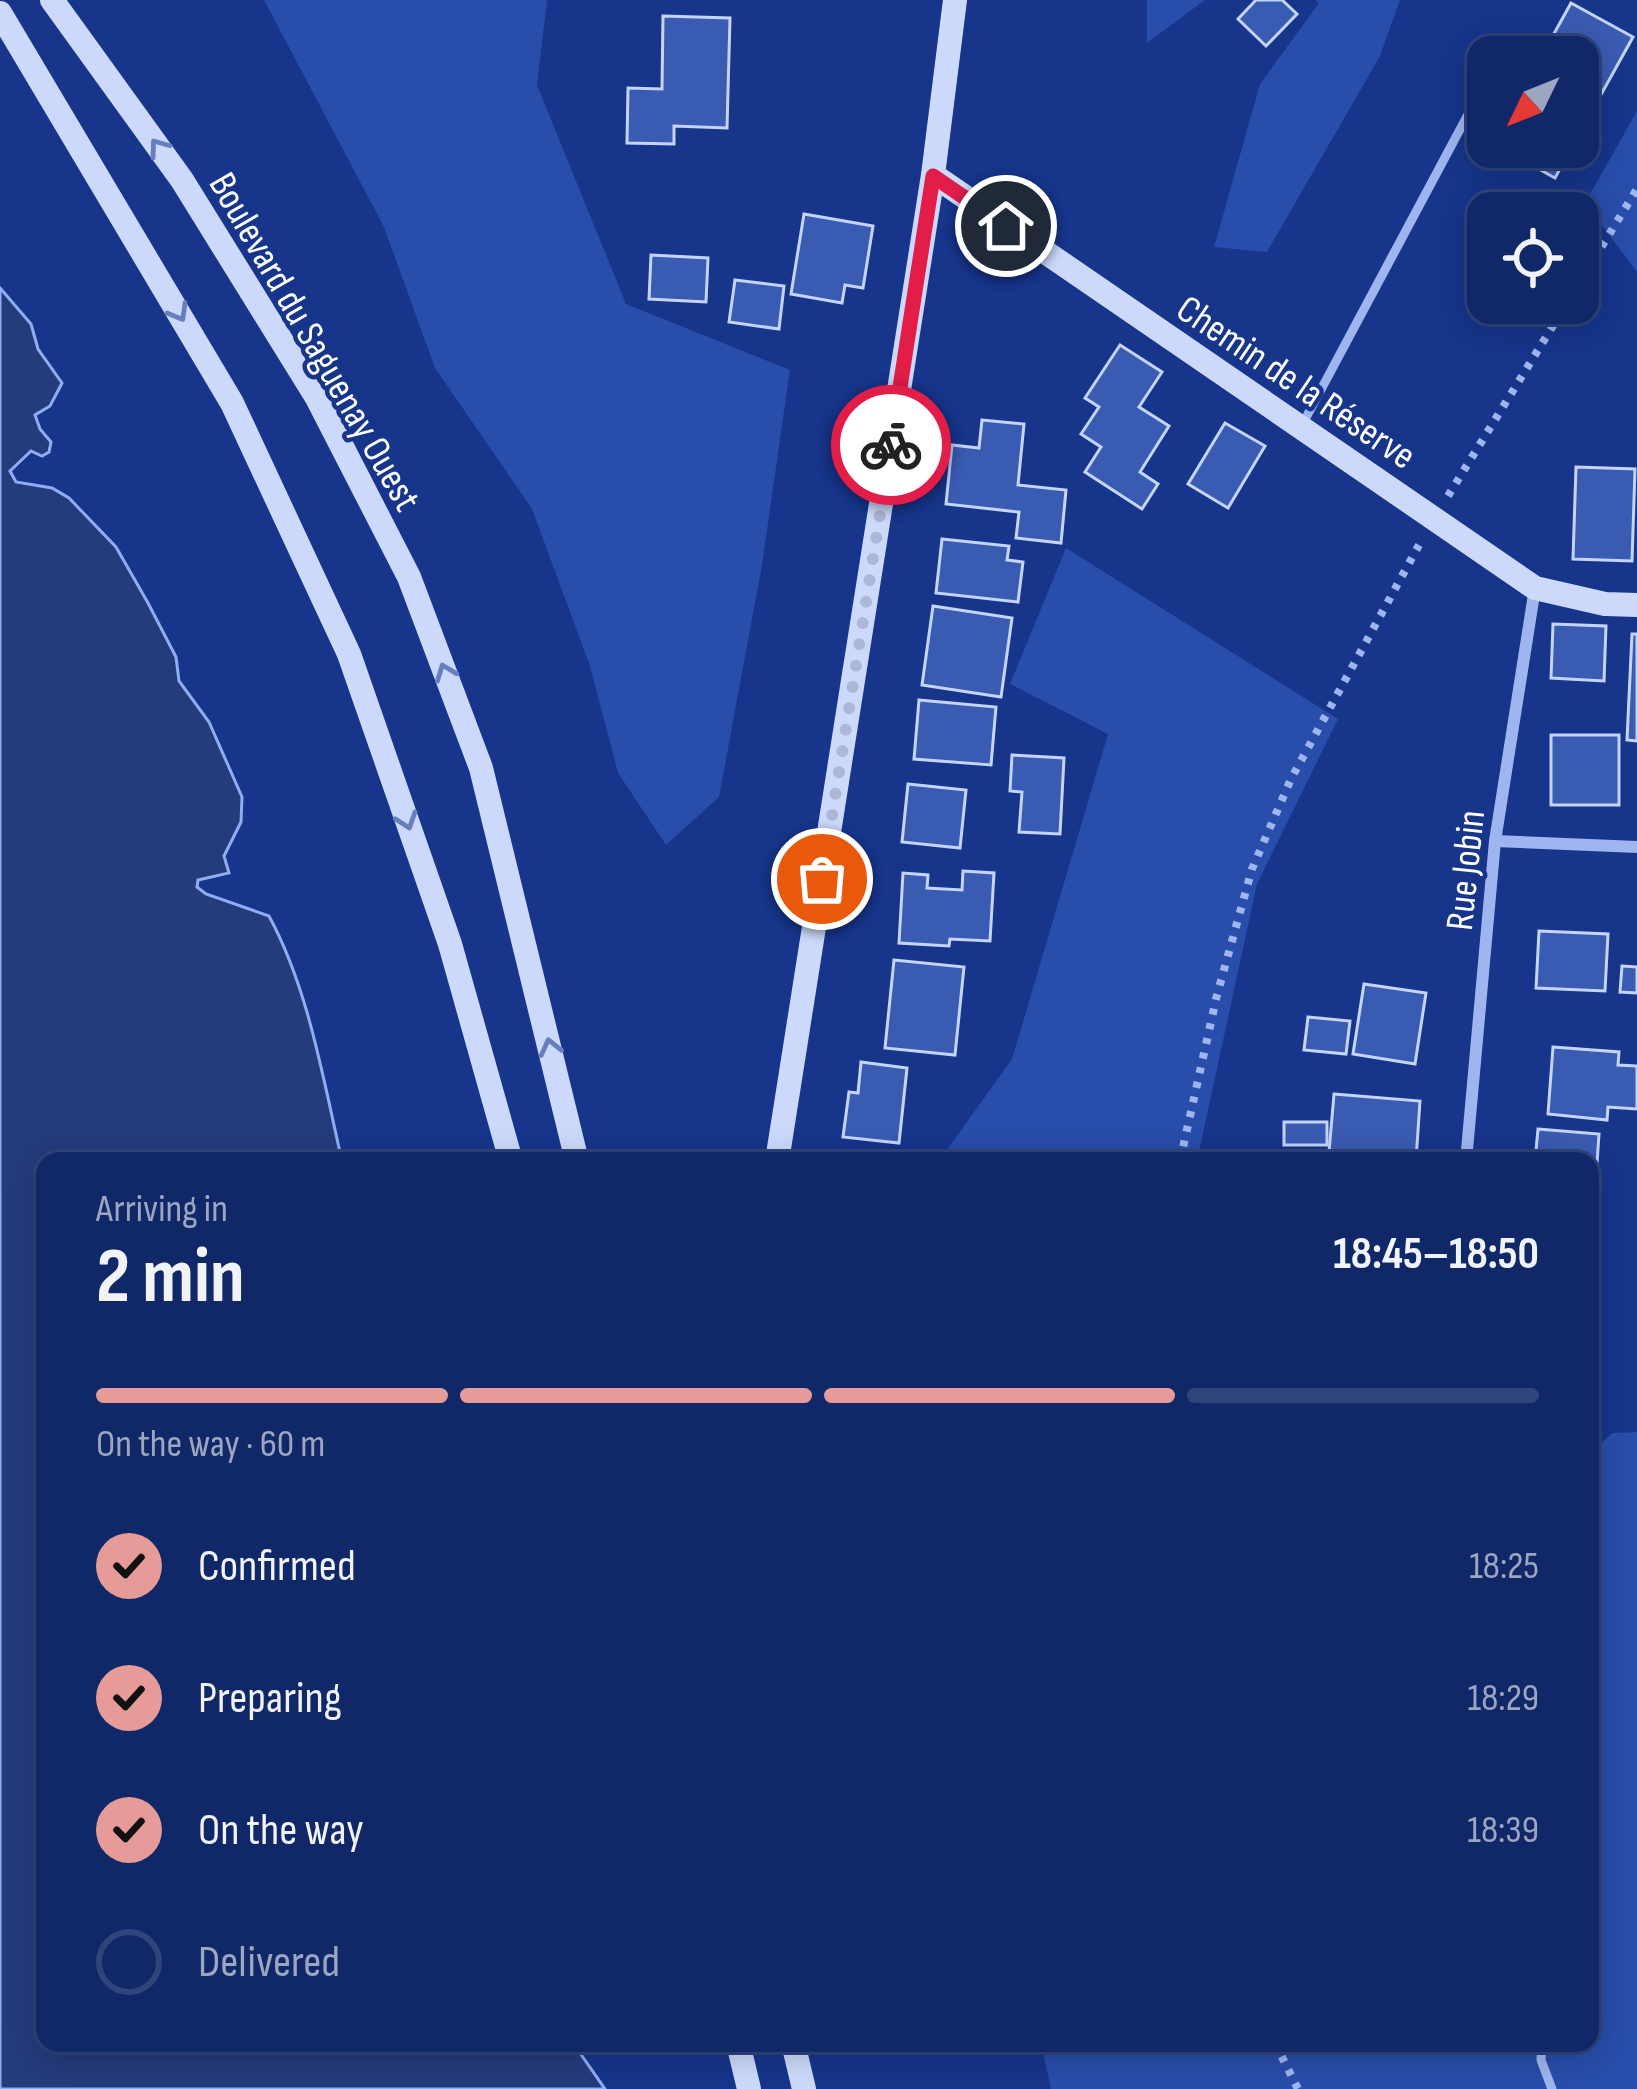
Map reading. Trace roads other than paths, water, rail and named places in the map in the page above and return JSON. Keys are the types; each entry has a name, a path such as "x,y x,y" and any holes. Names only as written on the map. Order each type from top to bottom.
{"main road":[{"name":"Boulevard du Saguenay Ouest","path":"52,0 182,180 317,398 409,578 481,768 575,1152"},
{"path":"779,1152 933,176 956,0"},
{"path":"0,13 232,403 349,654 450,944 508,1152"},
{"name":"Chemin de la Réserve","path":"933,176 1535,588 1605,604 1637,605"},
{"path":"740,2052 748,2089"},
{"path":"795,2052 804,2089"}],"street":[{"name":"Rue Jobin","path":"1467,1152 1496,841 1535,588"},
{"path":"1496,841 1637,847"}],"lane":[{"path":"1301,427 1467,116"},
{"path":"1541,2052 1552,2089"}]}
